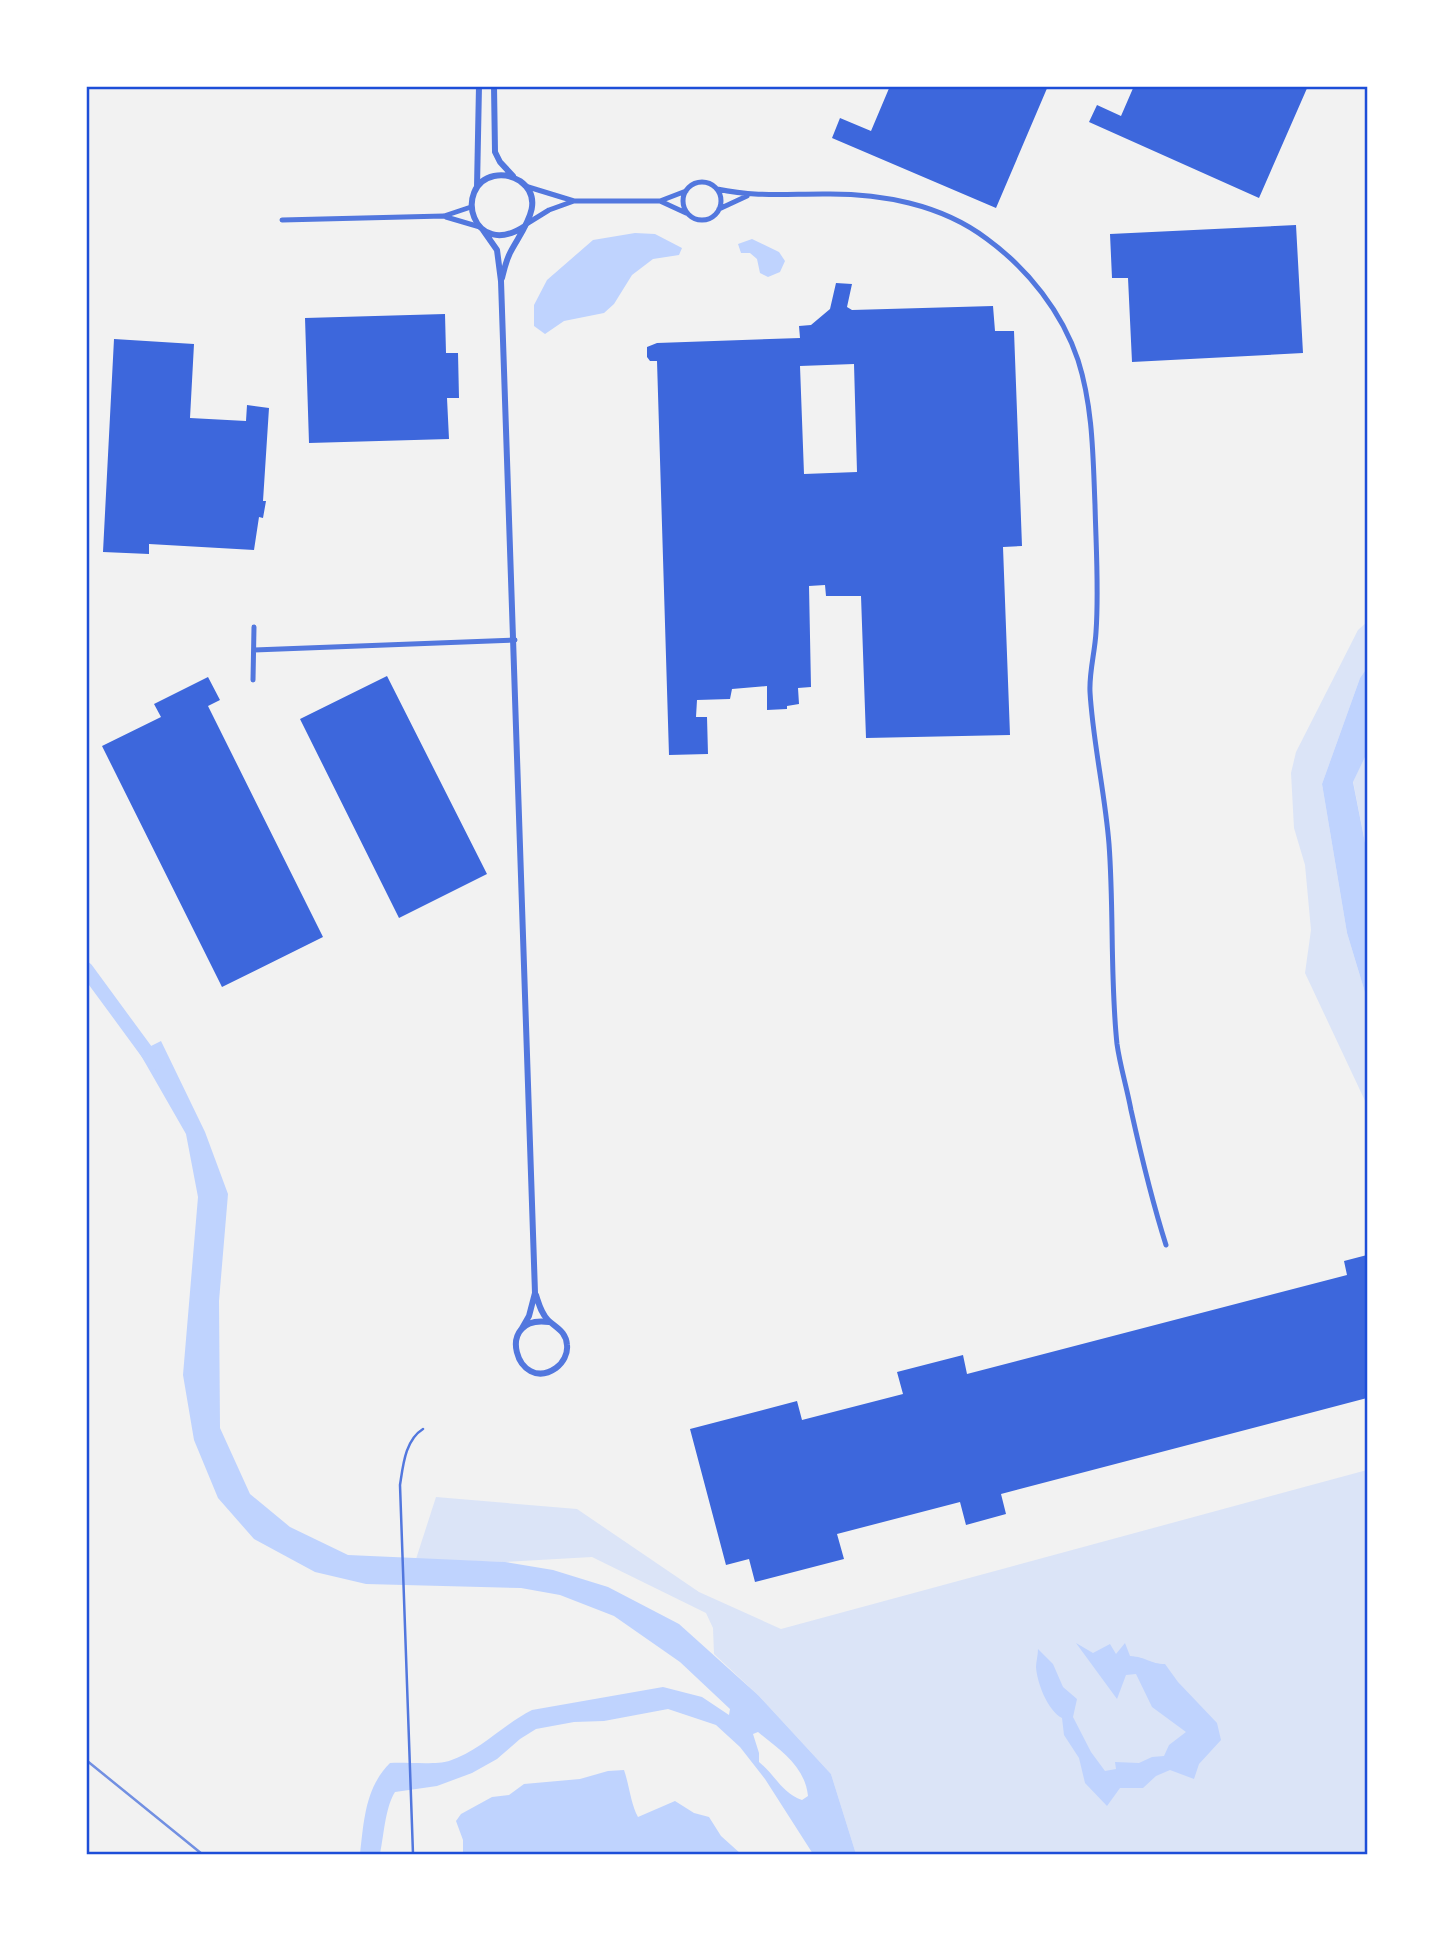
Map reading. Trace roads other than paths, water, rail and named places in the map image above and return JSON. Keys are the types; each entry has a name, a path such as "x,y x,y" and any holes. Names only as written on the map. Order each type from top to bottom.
{"street":[{"path":"479,86 477,187 471,207 475,221 497,250 501,281 535,1293 530,1316 515,1343 515,1350 520,1363 536,1372 551,1371 562,1362 568,1345 561,1330 549,1322 541,1311 535,1293"},
{"path":"494,86 495,152 500,162 525,186 533,205 526,225 509,255 501,281"},
{"path":"477,187 492,176 506,175 517,179"},
{"path":"689,215 683,204 686,191 690,185 699,182 747,196 862,195 922,206 949,217 986,238 1035,284 1052,307 1078,359 1092,432 1097,567 1096,631 1090,688 1110,864 1111,960 1118,1048 1154,1207 1166,1245"},
{"path":"525,186 574,201 660,201 686,191"},
{"path":"717,189 721,202 719,209"},
{"path":"660,201 695,219 704,219 747,196"},
{"path":"444,216 496,236 512,235 549,210 574,201"},
{"path":"282,220 444,216 471,207"},
{"path":"253,680 254,627"},
{"path":"254,650 515,640"},
{"path":"521,1330 534,1322 549,1322"}],"lane":[{"path":"413,1854 400,1485 404,1461 414,1434 423,1429"}],"water":[{"path":"635,233 655,234 682,248 679,255 653,259 632,275 614,304 604,313 564,321 545,334 534,326 534,305 547,280 593,240"},
{"path":"752,239 779,252 785,261 780,272 768,277 760,273 757,259 750,253 741,253 738,244"},
{"path":"1367,668 1367,753 1353,782 1367,853 1367,999 1347,933 1322,784 1360,678"},
{"path":"161,1041 205,1132 228,1194 219,1301 220,1428 250,1494 290,1527 348,1555 505,1562 553,1570 608,1587 679,1624 758,1695 831,1774 856,1854 813,1854 765,1779 740,1747 716,1725 668,1709 604,1721 574,1722 536,1729 497,1759 472,1773 437,1786 395,1792 387,1814 380,1854 360,1854 371,1794 375,1783 390,1763 449,1761 471,1751 532,1710 663,1687 702,1697 729,1715 730,1709 680,1662 614,1616 560,1595 521,1588 366,1584 315,1572 254,1539 218,1498 194,1440 183,1375 198,1197 186,1134 139,1052","holes":["758,1732 797,1767 808,1796 802,1800 795,1797 759,1762 753,1734"]},
{"path":"1076,1643 1093,1653 1110,1644 1116,1654 1125,1643 1130,1656 1165,1664 1178,1682 1217,1723 1221,1740 1199,1764 1194,1779 1170,1770 1156,1776 1143,1788 1120,1788 1107,1806 1085,1783 1079,1758 1064,1735 1062,1718 1052,1709 1041,1688 1036,1667 1038,1649 1053,1664 1063,1687 1077,1699 1073,1717 1091,1752 1105,1771 1116,1769 1115,1762 1139,1763 1152,1757 1164,1756 1169,1745 1186,1732 1152,1707 1136,1674 1126,1675 1117,1699"},
{"path":"624,1770 638,1817 675,1801 694,1813 709,1817 721,1836 741,1854 463,1854 463,1840 456,1821 461,1814 492,1797 509,1795 524,1784 580,1779 608,1771"}],"waterway":[{"path":"86,969 155,1063"}],"railway":[{"path":"86,1760 202,1854"}]}
